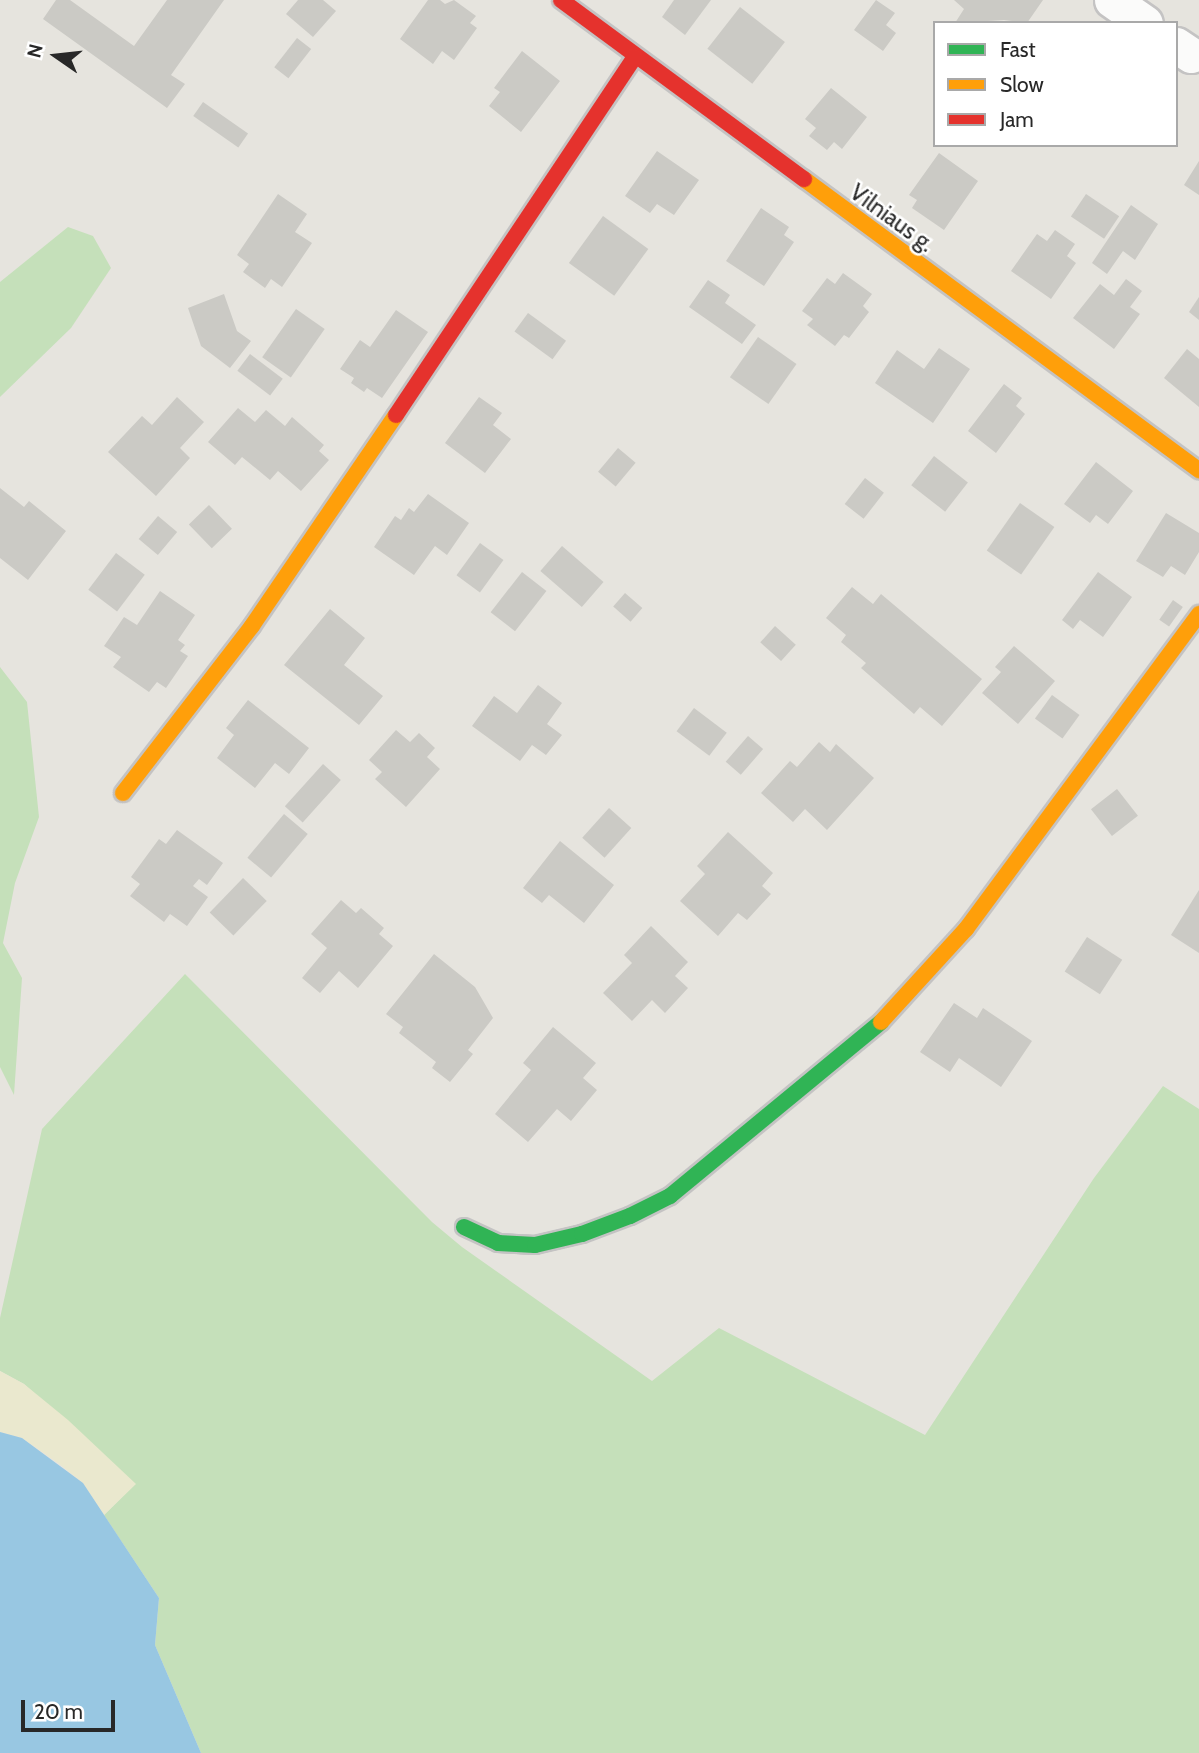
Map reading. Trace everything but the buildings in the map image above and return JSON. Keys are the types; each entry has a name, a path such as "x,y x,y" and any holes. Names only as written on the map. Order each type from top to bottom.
{"street":[{"name":"Vilniaus g.","path":"561,0 1199,470"},
{"path":"1112,0 1142,21"},
{"path":"123,793 252,626 301,557 635,57"},
{"path":"464,1227 498,1242 535,1245 582,1234 631,1216 670,1196 874,1029 966,929 1199,614"}],"green space":[{"path":"68,227 93,236 111,268 71,328 0,397 0,282"},
{"path":"0,667 27,702 39,817 15,883 3,943 22,978 14,1095 0,1067"},
{"path":"185,974 432,1222 462,1247 652,1381 719,1328 925,1435 1094,1178 1163,1086 1199,1109 1199,1753 201,1753 155,1645 159,1598 104,1515 135,1484 24,1384 0,1371 0,1318 42,1129"}],"sand":[{"path":"0,1371 24,1384 68,1420 136,1484 104,1515 83,1483 58,1463 22,1438 0,1432"}],"water":[{"path":"0,1432 22,1438 83,1483 159,1598 155,1645 201,1753 0,1753"}],"traffic: fast":[{"path":"464,1227 498,1243 535,1245 582,1234 630,1216 670,1196 881,1022"}],"traffic: slow":[{"path":"804,179 1199,470"},
{"path":"123,793 252,626 396,415"},
{"path":"881,1022 966,929 1199,614"}],"traffic: jam":[{"path":"561,0 804,179"},
{"path":"396,415 635,57"}]}
